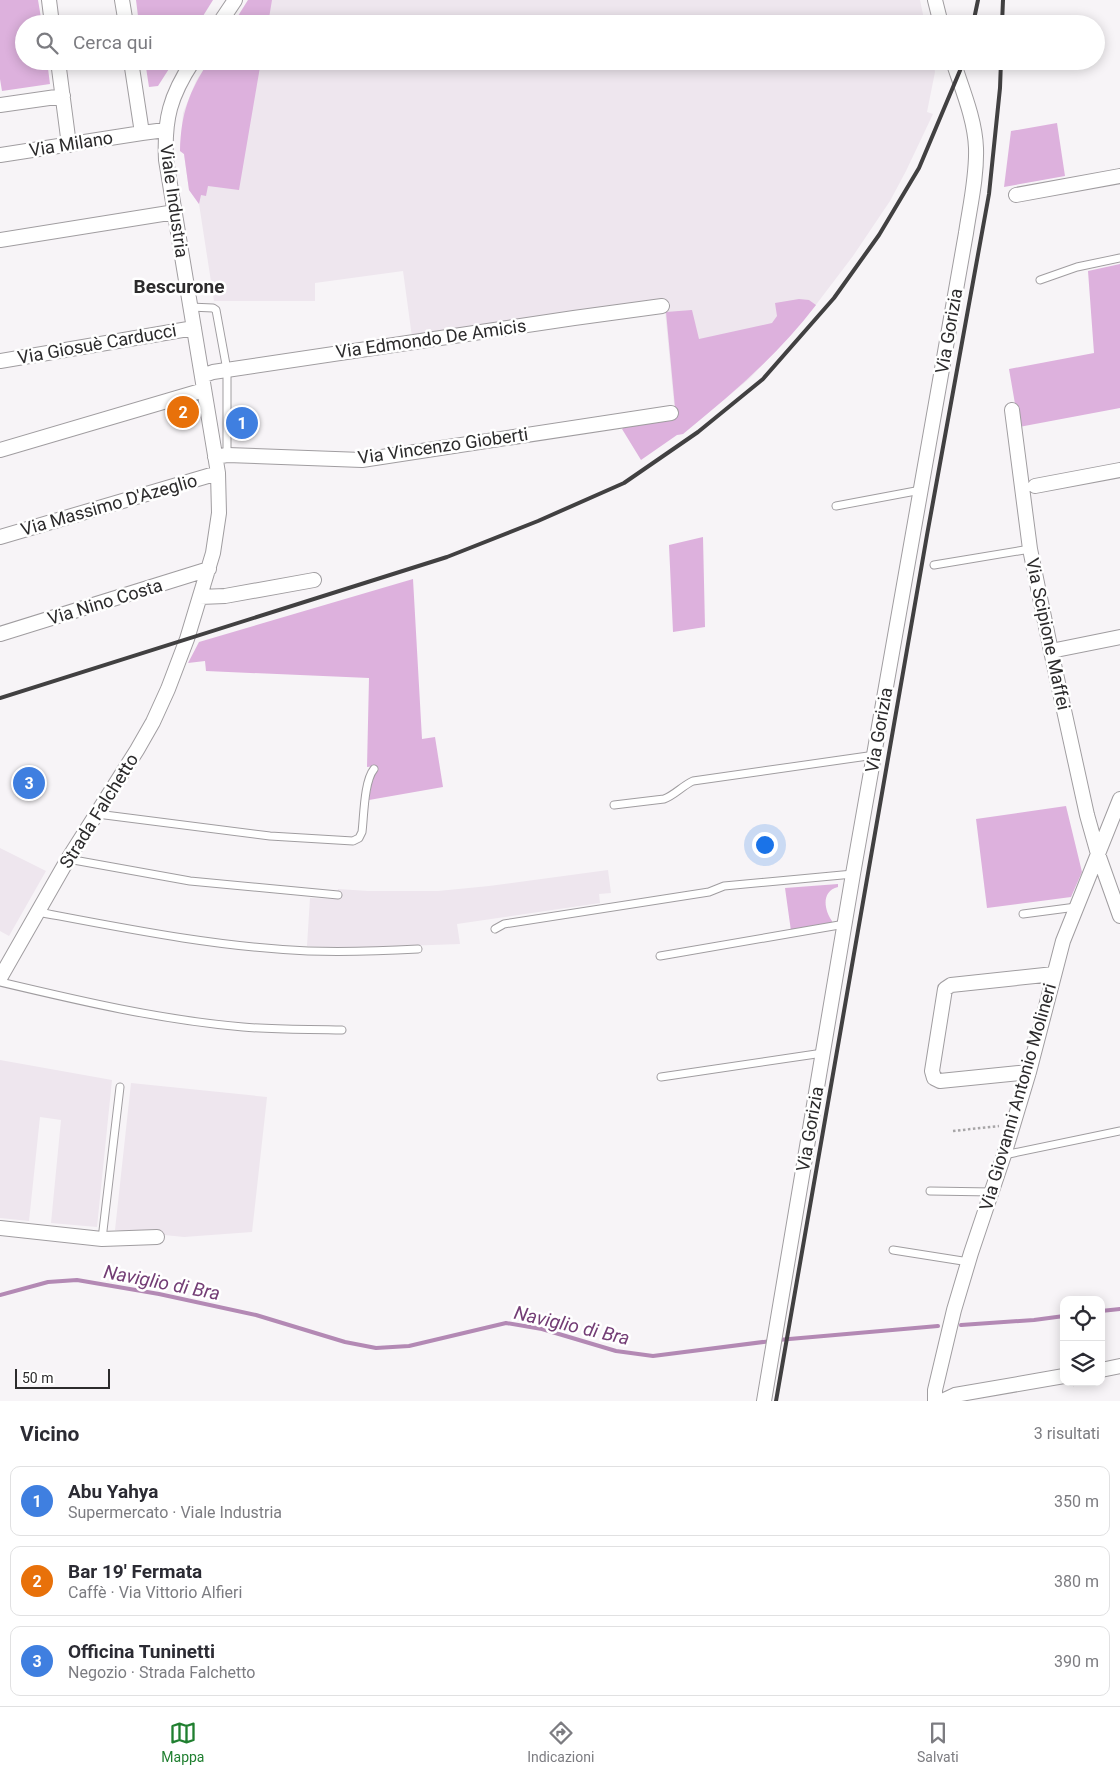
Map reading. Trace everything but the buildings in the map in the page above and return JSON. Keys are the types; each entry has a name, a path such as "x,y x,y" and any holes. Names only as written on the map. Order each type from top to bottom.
{"street":[{"path":"49,0 51,15"},
{"path":"122,0 124,15"},
{"path":"225,15 235,0"},
{"path":"935,0 939,15"},
{"path":"59,70 69,145"},
{"path":"132,70 142,133"},
{"name":"Viale Industria","path":"187,70 171,101 165,130 166,160 204,390 221,456 218,473 219,513 209,569 187,640"},
{"name":"Via Gorizia","path":"764,1401 853,874 966,234 976,164 976,146 974,130 956,70"},
{"path":"0,105 63,96"},
{"name":"Via Milano","path":"0,155 165,130"},
{"path":"1016,195 1120,176"},
{"path":"0,240 175,212"},
{"name":"Via Edmondo De Amicis","path":"202,376 227,370 662,306"},
{"name":"Via Giosuè Carducci","path":"0,361 194,328"},
{"path":"0,450 204,390"},
{"name":"Via Scipione Maffei","path":"1012,410 1030,549 1051,651 1087,815 1098,854 1120,916"},
{"name":"Via Vincenzo Gioberti","path":"221,456 362,460 671,413"},
{"path":"1035,486 1120,470"},
{"name":"Via Massimo D'Azeglio","path":"0,537 218,473"},
{"name":"Via Nino Costa","path":"0,634 209,569"},
{"path":"200,597 225,596 314,580"},
{"path":"1051,651 1120,637"},
{"name":"Strada Falchetto","path":"0,978 68,859 153,722 187,640"},
{"name":"Via Giovanni Antonio Molineri","path":"935,1401 954,1310 1004,1155 1063,941 1120,799"},
{"path":"1028,1072 940,1081 934,1078 932,1071 945,989 951,984 1054,974"},
{"path":"0,1228 102,1239 157,1237"},
{"path":"1105,1369 1120,1366"},
{"path":"942,1401 955,1395 1060,1377"}],"lane":[{"path":"1040,280 1077,268 1120,258"},
{"path":"190,307 213,308 216,310 227,370 221,456"},
{"path":"836,506 921,490"},
{"path":"934,565 1030,549"},
{"path":"614,805 671,797 686,784 693,781 875,755"},
{"path":"97,814 270,836 353,841 359,838 362,832 368,781 374,769"},
{"path":"68,859 190,881 338,895"},
{"path":"495,929 504,924 709,892 724,886 853,874"},
{"path":"1023,914 1076,907"},
{"path":"38,912 190,939 254,946 351,952 418,949"},
{"path":"660,956 845,924"},
{"path":"0,982 108,1006 192,1021 244,1027 342,1030"},
{"path":"661,1077 823,1054"},
{"path":"102,1239 120,1087"},
{"path":"1004,1155 1120,1131"},
{"path":"930,1191 992,1192"},
{"path":"893,1250 968,1262"}],"path":[{"path":"953,1131 1013,1124"}],"shaded area":[{"path":"0,0 38,0 40,15 15,15 15,70 48,70 50,84 2,91 0,79"},
{"path":"136,0 213,0 204,15 138,15"},
{"path":"248,0 920,0 923,15 239,15"},
{"path":"248,0 272,0 270,15 239,15"},
{"path":"146,70 168,70 158,86 149,87"},
{"path":"203,70 935,70 935,72 927,112 933,114 890,201 853,256 812,310 749,379 683,434 677,435 664,300 412,337 403,271 315,283 315,301 214,301 199,204 189,190 184,154 180,151 183,113 196,81"},
{"path":"204,70 259,70 239,190 208,186 206,196 201,195 199,204 189,190 184,154 180,151 184,114 196,83"},
{"path":"1057,123 1065,176 1004,187 1011,131"},
{"path":"1120,264 1120,408 1019,427 1009,369 1094,353 1088,271"},
{"path":"799,299 809,300 816,305 770,358 683,434 677,435 641,460 622,429 627,425 676,418 666,312 692,310 699,339 772,323 777,316 775,303"},
{"path":"703,537 705,627 673,632 669,545"},
{"path":"413,579 422,739 435,737 443,787 369,800 376,766 367,767 369,678 206,671 205,661 188,663 199,642"},
{"path":"1066,806 1082,872 1071,897 987,908 976,819"},
{"path":"0,848 46,871 9,936 0,931"},
{"path":"608,870 611,893 599,894 600,903 457,924 460,944 348,948 307,946 310,898 337,899 338,889 438,891"},
{"path":"838,884 838,887 829,892 826,901 827,912 832,924 791,931 785,888"},
{"path":"0,1060 112,1080 97,1227 51,1223 61,1120 40,1117 29,1221 0,1218"},
{"path":"131,1083 267,1097 252,1232 184,1237 115,1230"}],"waterway":[{"name":"Naviglio di Bra","path":"0,1295 48,1282 77,1280 159,1294 256,1315 345,1342 376,1348 409,1346 506,1323 542,1329 616,1351 653,1356 771,1341"},
{"name":"Naviglio di Bra","path":"1105,1311 1120,1309"},
{"name":"Naviglio di Bra","path":"961,1325 1060,1317"},
{"name":"Naviglio di Bra","path":"778,1340 938,1326"}],"railway":[{"path":"975,15 978,0"},
{"path":"1002,15 1003,0"},
{"path":"0,698 447,557 538,521 624,483 698,432 763,379 834,298 879,235 919,168 960,70"},
{"path":"776,1401 927,535 989,194 1001,70"}],"place":[{"name":"Bar 19' Fermata","path":"183,412"},
{"name":"Abu Yahya","path":"242,423"},
{"name":"Officina Tuninetti","path":"29,783"}],"district":[{"name":"Bescurone","path":"179,286"}]}
